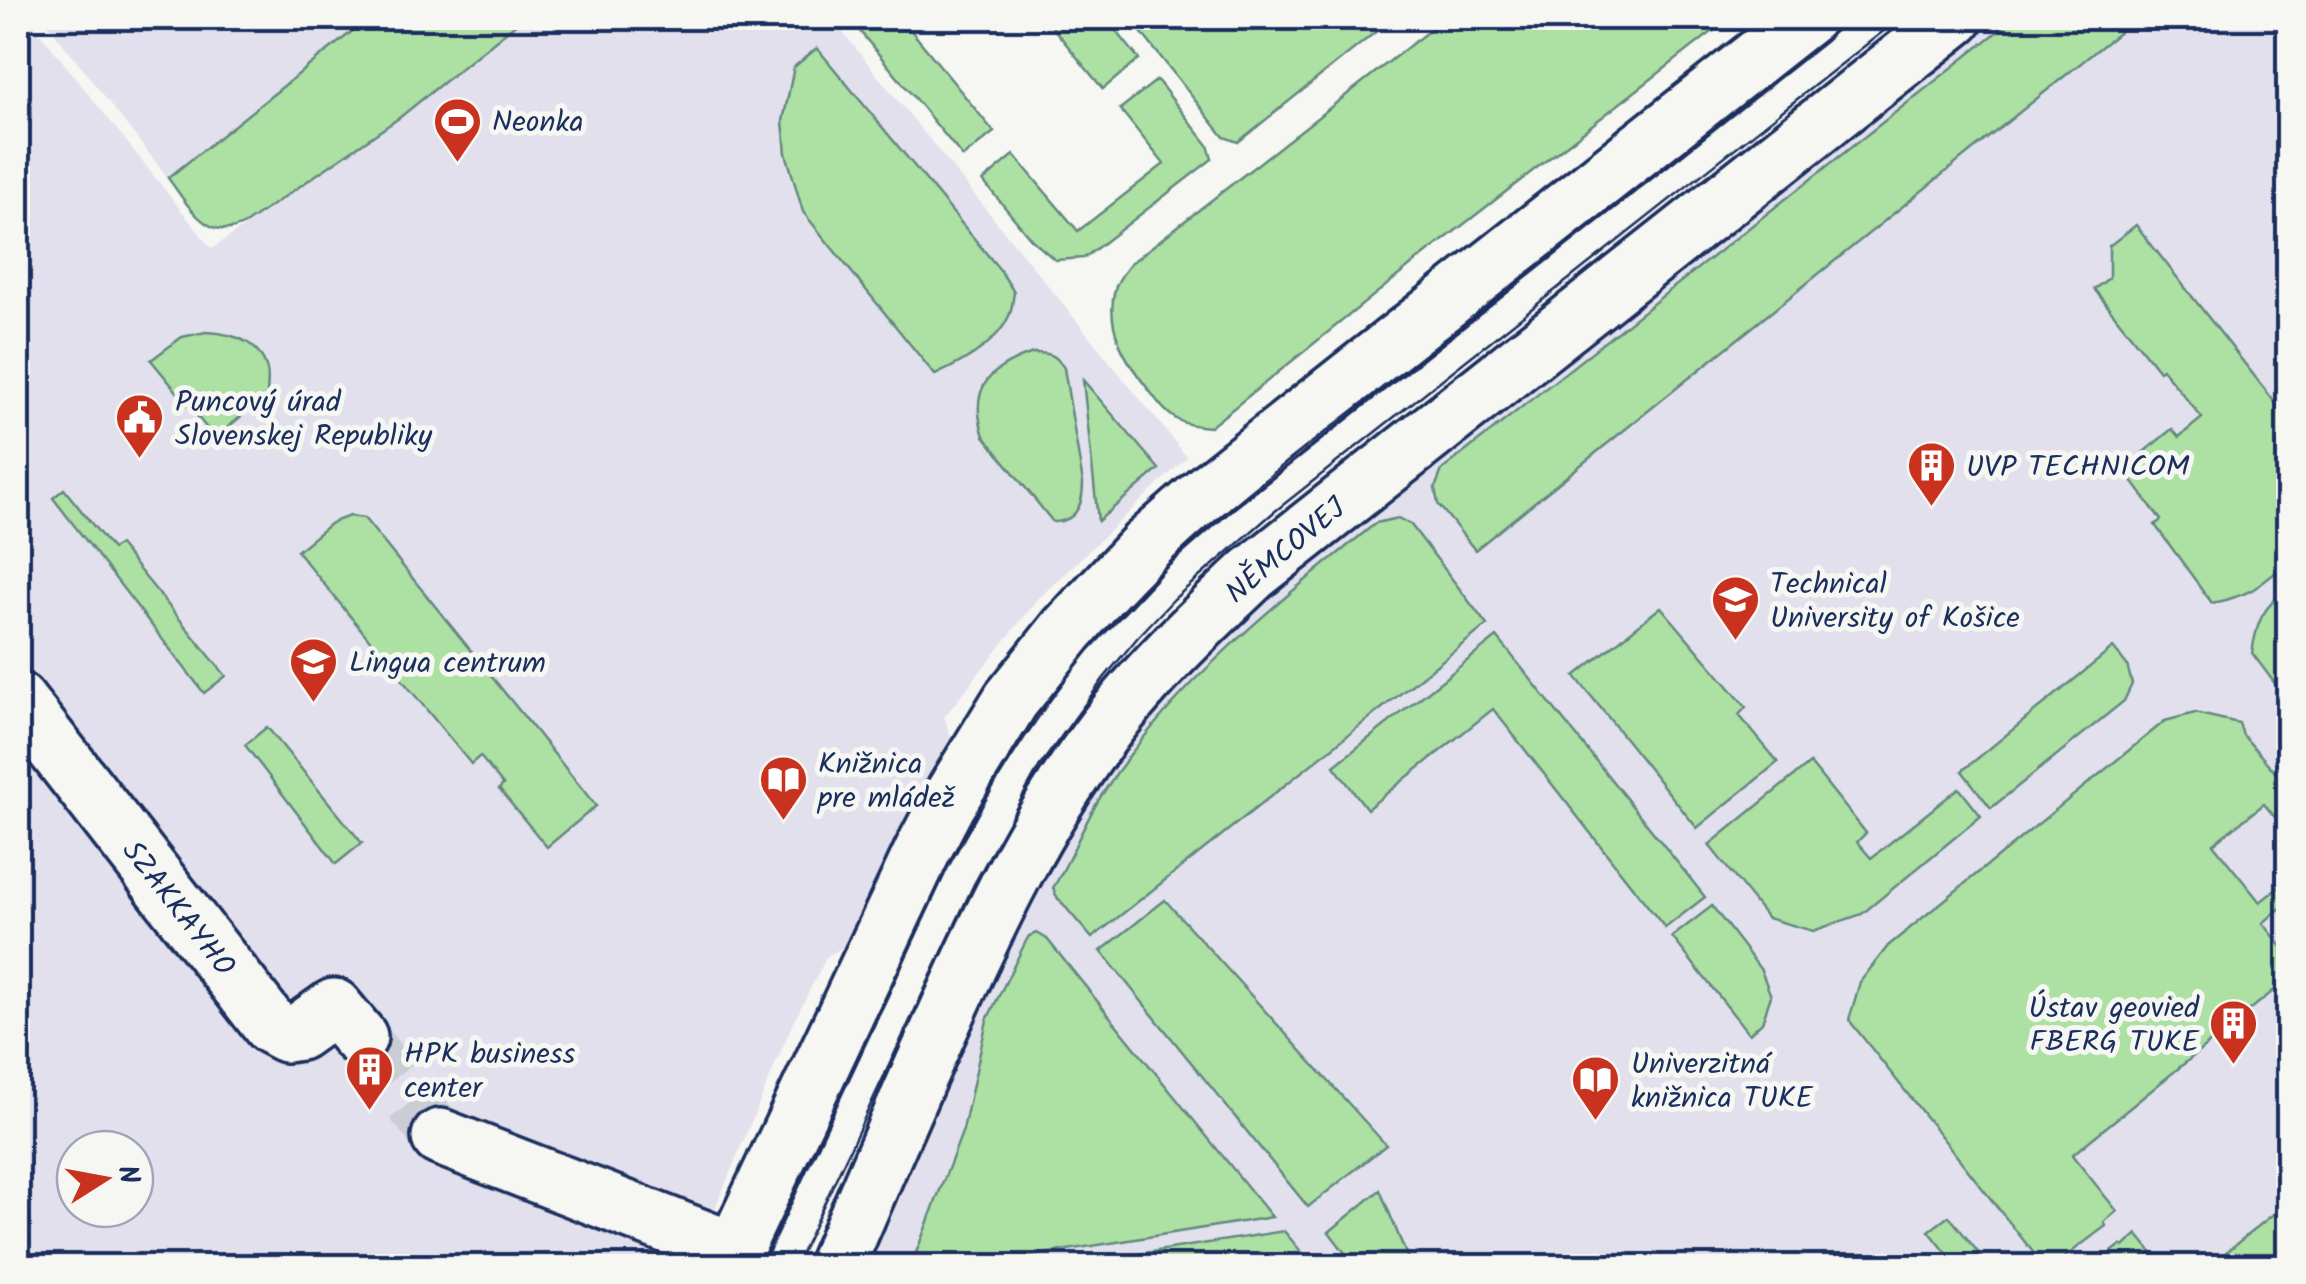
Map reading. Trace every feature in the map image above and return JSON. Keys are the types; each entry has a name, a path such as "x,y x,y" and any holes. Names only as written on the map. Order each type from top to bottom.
{"street":[{"path":"440,1137 731,1259 931,834 1011,700 1067,630 1144,547 1225,478 1807,18"},
{"name":"NĚMCOVEJ","path":"836,1266 948,1009 1015,872 1096,741 1159,666 1252,574 1955,18"},
{"name":"SZAKKAYHO","path":"18,701 271,1026 286,1034 299,1032 334,1007 359,1037"}],"shaded area":[{"path":"18,18 28,18 212,249 399,118 523,18 831,18 1187,457 1039,598 944,717 951,750 866,926 847,945 827,956 791,1027 688,1266 18,1266"},
{"path":"43,18 369,18 168,178"},
{"name":"Technical University of Košice","path":"1980,18 2288,18 2288,1266 836,1266 1122,708"}],"green space":[{"path":"369,18 523,18 399,118 245,224 220,229 200,218 168,178"},
{"path":"849,18 901,18 994,132 963,157"},
{"path":"1045,18 1106,18 1139,59 1103,89"},
{"path":"1130,18 1393,18 1238,142 1224,137"},
{"path":"1445,18 1730,18 1210,427 1176,419 1143,383 1120,346 1112,304 1122,276 1131,263"},
{"path":"2015,18 2137,18 1475,550 1438,504 1435,488 1442,470"},
{"path":"817,48 1014,292 1009,316 996,335 967,358 935,375 803,212 786,153 783,121 794,67"},
{"path":"1157,80 1208,145 1212,159 1084,258 1055,260 1032,240 983,181 1014,155 1078,231 1164,164 1120,109"},
{"path":"2136,225 2288,419 2288,562 2254,589 2212,603 2155,525 2161,520 2123,469 2172,429 2179,437 2202,418 2094,289 2109,278 2109,246"},
{"path":"206,332 244,340 258,352 268,376 267,395 215,438 151,360 182,337"},
{"path":"1033,353 1052,355 1064,368 1083,483 1077,510 1061,521 1053,522 984,436 980,419 979,405 986,382 1005,366"},
{"path":"1083,380 1159,469 1098,521"},
{"path":"64,489 112,549 119,545 226,676 204,693 53,498"},
{"path":"349,516 364,518 596,806 547,847 499,789 503,785 480,756 471,764 297,551 331,523"},
{"path":"1398,518 1411,525 1487,625 1092,938 1053,888 1096,804 1131,753 1194,681 1265,615 1376,523"},
{"path":"2288,588 2288,701 2252,653 2262,616"},
{"path":"1661,607 1746,707 1739,715 1778,762 1697,828 1575,676"},
{"path":"1497,637 1705,897 1665,928 1493,709 1367,809 1334,766"},
{"path":"2113,648 2127,665 2132,684 2124,701 1991,808 1962,771"},
{"path":"2195,713 2239,723 2243,735 2288,787 2288,833 2264,804 2213,844 2260,902 2288,880 2288,902 2263,923 2288,954 2288,979 2072,1155 2117,1211 2104,1222 2106,1226 2053,1266 2044,1266 1849,1020 1860,982 1888,946 2165,721"},
{"path":"267,727 362,843 336,864 245,745"},
{"path":"1810,763 1866,833 1857,842 1871,858 1959,788 1981,816 1862,914 1813,931 1767,918 1709,845"},
{"path":"1165,900 1386,1145 1308,1207 1101,951"},
{"path":"1712,906 1761,970 1771,996 1762,1022 1749,1034 1672,937"},
{"path":"1037,933 1047,939 1272,1217 967,1266 911,1266 963,1130 987,1020 1026,941"},
{"path":"1380,1190 1411,1266 1355,1266 1329,1232"},
{"path":"2288,1202 2288,1266 2209,1266"},
{"path":"1949,1216 1989,1266 1957,1266 1929,1231"},
{"path":"1284,1231 1313,1266 1062,1266"},
{"path":"2137,1234 2163,1266 2093,1266 2121,1245 2124,1247"}],"tunnel":[{"path":"359,1037 440,1137"}],"tram line":[{"path":"762,1266 946,871 1046,705 1119,614 1186,547 1257,486 1852,18"},
{"path":"795,1266 974,884 1039,767 1138,637 1174,599 1274,512 1900,18"}],"place":[{"name":"Neonka","path":"457,164"},
{"name":"Puncový úrad Slovenskej Republiky","path":"140,460"},
{"name":"UVP TECHNICOM","path":"1931,508"},
{"name":"Technical University of Košice","path":"1735,642"},
{"name":"Lingua centrum","path":"314,704"},
{"name":"Knižnica pre mládež","path":"783,822"},
{"name":"Ústav geovied FBERG TUKE","path":"2234,1066"},
{"name":"HPK business center","path":"369,1112"},
{"name":"Univerzitná knižnica TUKE","path":"1596,1122"}]}
